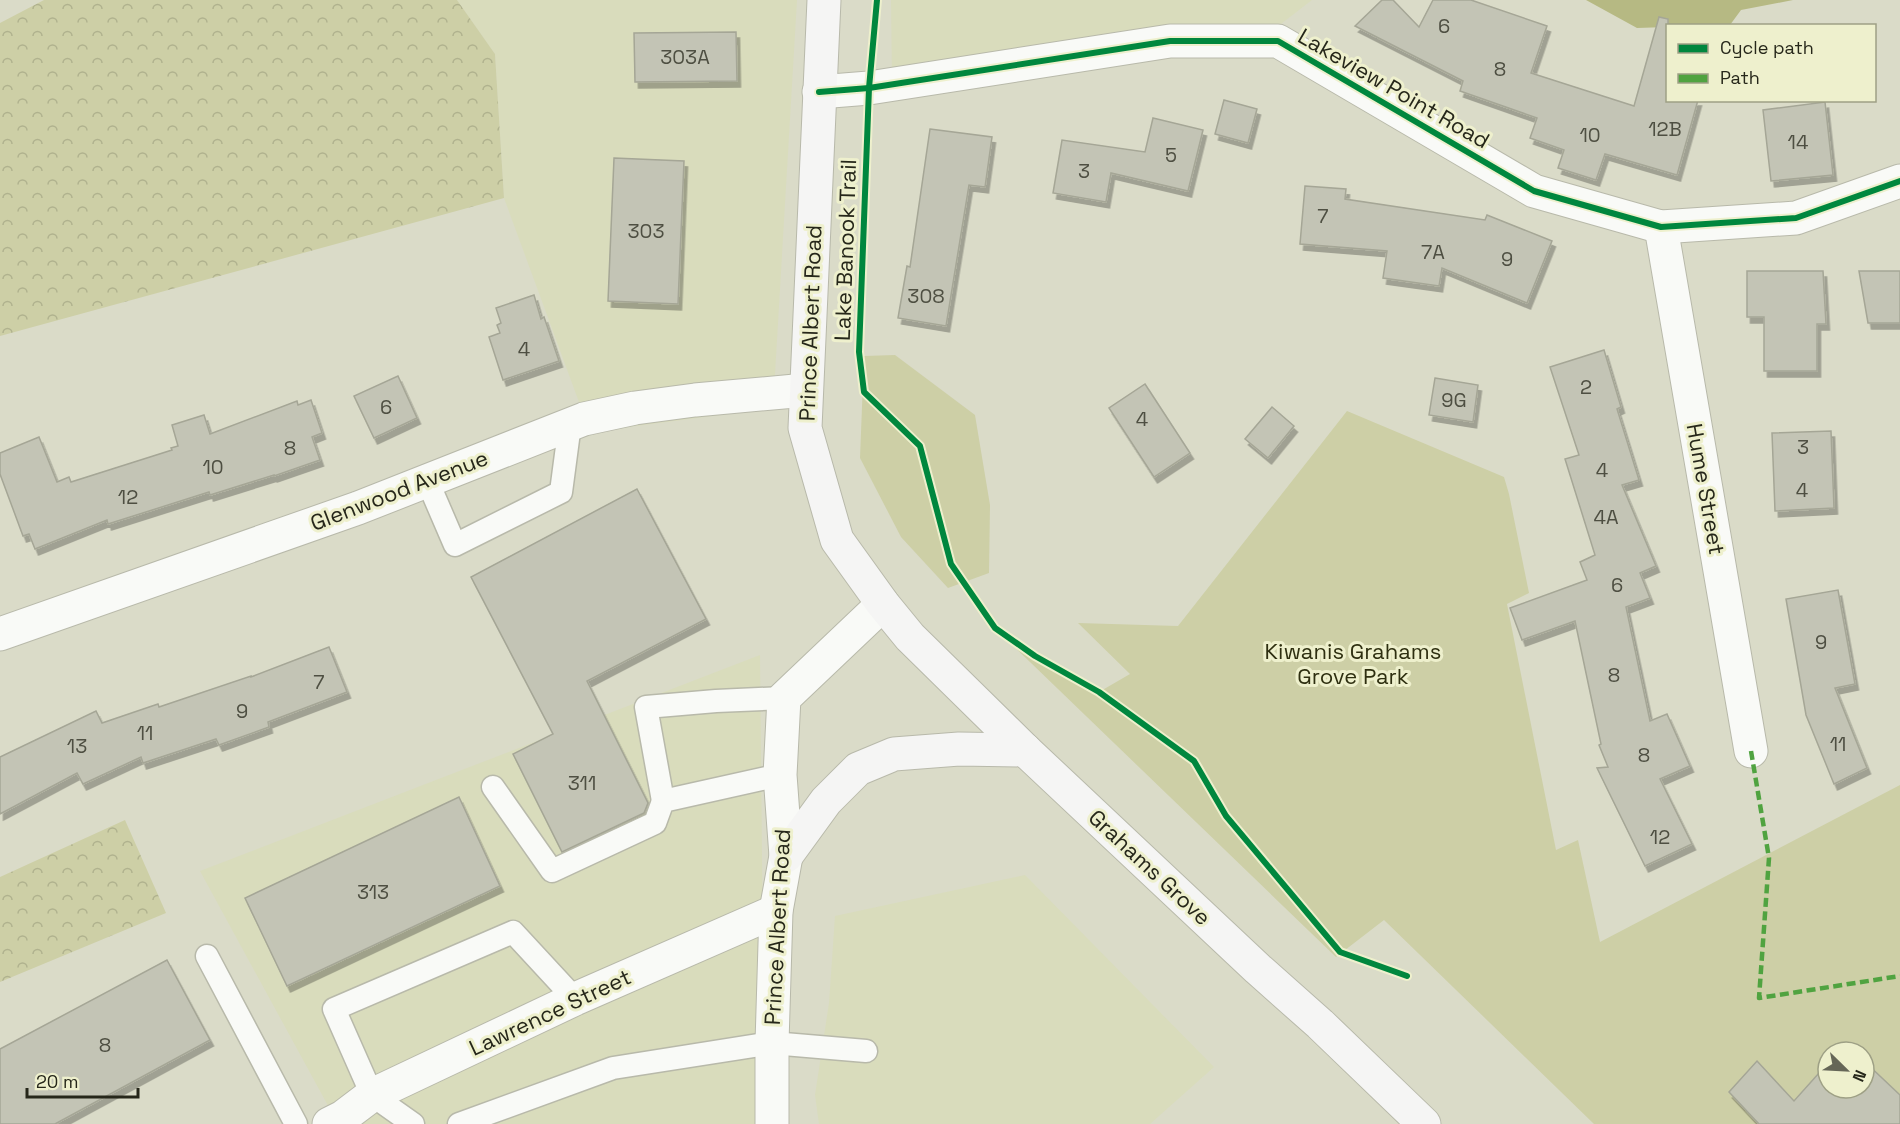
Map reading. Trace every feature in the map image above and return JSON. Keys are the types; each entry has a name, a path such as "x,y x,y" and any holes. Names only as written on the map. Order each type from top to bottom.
{"main road":[{"name":"Prince Albert Road","path":"824,0 805,428 837,540 883,604"},
{"name":"Grahams Grove","path":"883,604 910,637 1025,750 1320,1024 1424,1124"},
{"path":"786,856 826,801 858,769 894,754 959,749 1025,750"}],"street":[{"name":"Lakeview Point Road","path":"819,93 869,88 1170,41 1278,41 1534,191 1661,227 1796,218 1900,181"},
{"name":"Hume Street","path":"1661,227 1752,752"},
{"name":"Glenwood Avenue","path":"0,633 347,512 584,418 695,400 807,390"},
{"path":"784,698 883,604"},
{"name":"Prince Albert Road","path":"772,1124 776,911 786,856 780,775 784,698"},
{"name":"Lawrence Street","path":"329,1124 343,1117 372,1095 575,999 776,911"}],"lane":[{"path":"824,0 836,0"},
{"path":"427,480 455,545 561,492 570,424"},
{"path":"493,787 552,871 655,823 663,801 646,707 784,698"},
{"path":"663,801 780,775"},
{"path":"413,1124 372,1095 334,1009 513,932 575,999"},
{"path":"207,956 296,1124"},
{"path":"459,1124 613,1068 772,1043 866,1051"}],"shaded area":[{"path":"457,0 797,0 773,408 590,432 504,198 495,54"},
{"path":"891,0 1312,0 1277,27 892,83"},
{"path":"1586,0 1793,0 1741,10 1731,24 1666,24 1666,27 1637,28"},
{"path":"760,655 764,1059 773,1124 338,1124 200,871"},
{"path":"1025,875 1214,1067 1150,1124 819,1124 815,1095 829,1003 835,916"}],"green space":[{"path":"44,0 457,0 495,54 504,198 0,336 0,23"},
{"path":"895,355 975,415 990,505 989,573 948,588 901,537 860,458 864,356"},
{"name":"Kiwanis Grahams Grove Park","path":"1347,411 1504,477 1529,593 1507,604 1556,850 1578,840 1600,942 1900,785 1900,1124 1594,1124 1384,920 1336,957 976,610 995,628 1099,692 1130,674 1078,623 1178,626"},
{"path":"125,820 166,913 0,982 0,877"}],"building":[{"path":"1382,0 1393,0 1419,27 1433,0 1471,0 1547,26 1531,73 1634,106 1659,17 1668,19 1668,24 1666,24 1666,102 1697,102 1677,175 1605,154 1596,180 1558,168 1564,150 1530,138 1537,118 1460,91 1463,81 1355,26"},
{"path":"736,32 737,81 635,82 634,33"},
{"path":"1224,100 1257,109 1248,143 1215,134"},
{"path":"1825,102 1833,175 1771,181 1763,110"},
{"path":"1153,118 1203,130 1188,191 1111,173 1106,202 1053,193 1062,140 1145,152"},
{"path":"930,129 992,137 985,187 969,185 946,326 898,318 907,266 910,267"},
{"path":"614,158 684,161 678,304 608,301"},
{"path":"1305,186 1346,189 1345,199 1485,220 1487,215 1552,241 1527,303 1442,268 1439,286 1383,278 1387,251 1300,244"},
{"path":"1747,271 1823,271 1826,324 1817,324 1817,371 1764,371 1764,317 1747,317"},
{"path":"1859,271 1900,271 1900,323 1868,323"},
{"path":"534,295 541,319 544,317 559,361 503,380 489,337 500,333 497,325 501,323 496,308"},
{"path":"1604,350 1621,407 1617,409 1639,480 1622,485 1656,566 1640,573 1650,598 1626,607 1650,721 1667,714 1690,766 1660,779 1692,844 1645,866 1597,768 1608,767 1599,745 1601,744 1575,621 1522,640 1510,608 1587,580 1580,562 1595,555 1565,459 1579,455 1550,367"},
{"path":"398,376 417,418 374,438 354,396"},
{"path":"1435,378 1478,385 1473,422 1429,415"},
{"path":"1145,384 1190,453 1154,477 1109,408"},
{"path":"311,400 322,433 312,437 320,460 274,476 210,495 209,492 108,524 107,520 35,549 29,534 23,536 0,474 0,453 39,437 57,482 69,477 71,482 172,450 171,448 178,446 172,425 204,415 210,434 297,401 298,405"},
{"path":"1272,407 1294,426 1268,458 1245,439"},
{"path":"1831,431 1834,508 1775,511 1772,433"},
{"path":"637,489 706,619 587,681 648,803 644,813 562,852 513,754 553,734 471,577"},
{"path":"1838,590 1855,684 1835,688 1867,768 1834,784 1806,715 1786,599"},
{"path":"329,647 347,692 268,722 269,727 219,745 216,739 143,763 141,757 83,784 77,773 0,814 0,757 96,711 102,723 251,677"},
{"path":"459,797 500,886 287,986 245,898"},
{"path":"167,960 210,1040 55,1124 0,1124 0,1049"},
{"path":"1757,1061 1794,1101 1816,1076 1816,1100 1876,1100 1876,1072 1900,1095 1900,1124 1759,1124 1729,1092"}],"marked path":[{"path":"1751,751 1769,858 1759,998 1900,976"}],"cycle path":[{"name":"Lake Banook Trail","path":"877,0 869,88 859,352 864,392 920,446 951,564 995,628 1035,656 1099,692 1194,761 1226,816 1340,952 1407,976"},
{"path":"819,92 869,88 1170,41 1278,41 1534,191 1661,227 1796,218 1900,181"}]}
